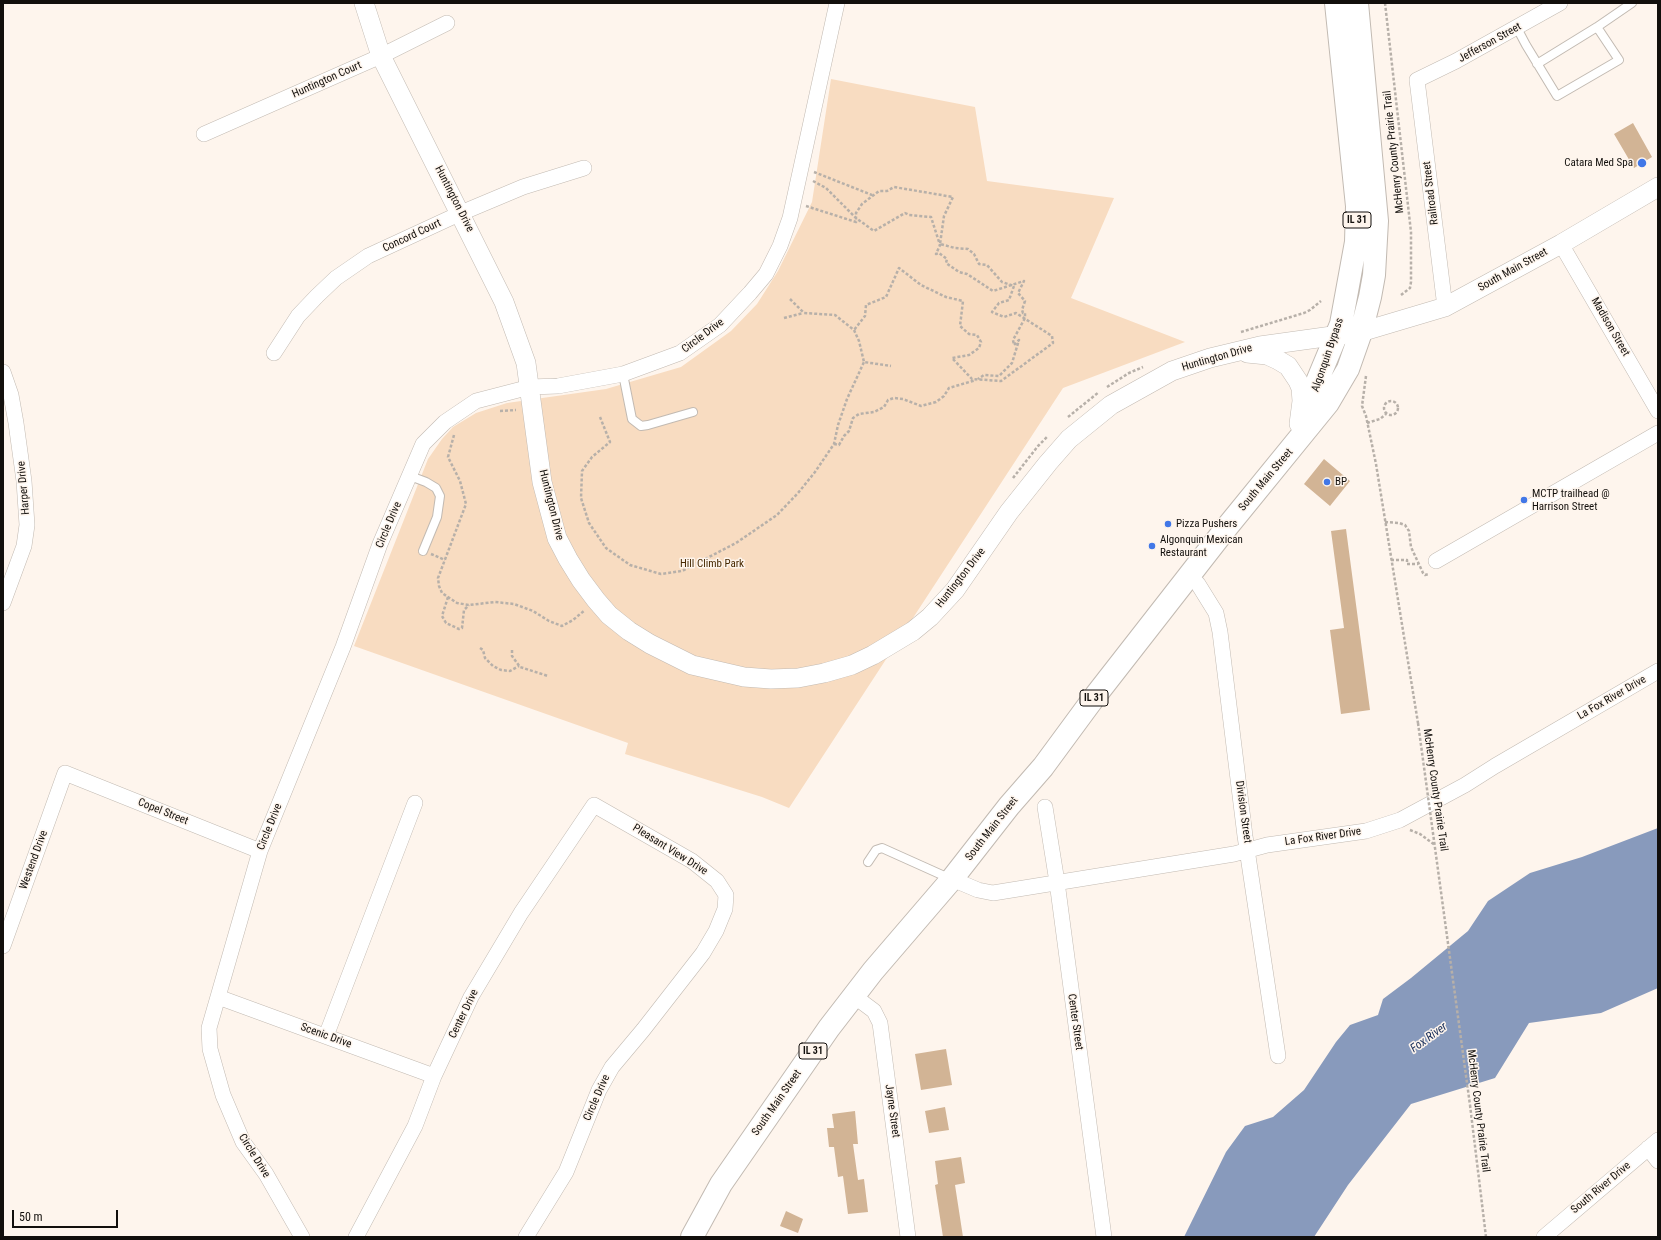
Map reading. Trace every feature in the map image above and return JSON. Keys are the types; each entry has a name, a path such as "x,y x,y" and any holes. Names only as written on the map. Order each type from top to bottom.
{"main road":[{"name":"Algonquin Bypass","path":"1301,436 1316,384 1341,324 1356,242 1357,206 1336,3"},
{"name":"Algonquin Bypass","path":"1301,436 1328,403 1348,369 1369,304 1374,275 1377,221 1357,3"},
{"name":"South Main Street","path":"692,1237 721,1184 823,1037 873,971 952,879 1009,806 1043,767 1096,695 1227,527 1301,436"}],"street":[{"name":"Huntington Drive","path":"364,3 382,56 504,302 526,362 542,482 557,538 581,580 609,615 629,631 650,644 692,665 744,677 771,679 798,678 824,673 852,665 873,655 896,642 930,616 955,590 1009,512 1048,463 1069,439 1111,405 1172,370 1210,358 1236,343 1260,346 1336,337"},
{"name":"Circle Drive","path":"302,1237 266,1174 243,1142 223,1095 210,1049 209,1028 260,850 344,647 380,544 423,444 445,422 476,401 530,387 558,386 623,374 680,353 720,324 750,293 766,274 780,246 790,218 837,3"},
{"name":"Jefferson Street","path":"1417,80 1456,61 1560,3"},
{"name":"Huntington Court","path":"204,134 382,56 447,23"},
{"name":"Railroad Street","path":"1417,80 1445,307"},
{"name":"Concord Court","path":"274,353 298,316 336,278 368,256 461,213 523,187 584,168"},
{"name":"South Main Street","path":"1336,337 1361,332 1445,307 1561,244 1658,187"},
{"name":"Madison Street","path":"1561,244 1658,411"},
{"path":"1236,343 1278,360 1288,366 1301,388 1301,436"},
{"name":"Harper Drive","path":"3,372 12,395 24,482 26,525 24,546 3,603"},
{"path":"1432,564 1658,433"},
{"name":"Division Street","path":"1190,576 1198,584 1216,613 1220,632 1248,850 1278,1056"},
{"name":"La Fox River Drive","path":"952,879 988,893 1057,882 1074,881 1234,854 1267,845 1366,831 1400,820 1465,785 1658,671"},
{"name":"Copel Street","path":"65,773 260,850"},
{"name":"Westend Drive","path":"3,946 65,773"},
{"path":"326,1036 415,803"},
{"name":"Pleasant View Drive","path":"594,805 692,861 720,883 726,895 725,909 716,931 703,952"},
{"name":"Center Drive","path":"356,1237 415,1126 434,1076 475,991 521,913 594,805"},
{"name":"Center Street","path":"1045,807 1057,882 1104,1237"},
{"name":"Circle Drive","path":"526,1237 566,1172 599,1090 612,1067 643,1030 703,952"},
{"name":"Jayne Street","path":"854,996 874,1011 880,1022 908,1237"},
{"name":"Scenic Drive","path":"218,997 434,1076"},
{"path":"1653,1144 1658,1160"},
{"name":"South River Drive","path":"1544,1237 1653,1144"}],"lane":[{"path":"1537,64 1632,3"},
{"path":"1517,28 1557,96 1619,60 1597,26"},
{"path":"623,374 632,419 641,426 693,412"},
{"path":"410,476 426,482 436,488 440,496 437,517 423,551"},
{"path":"868,862 876,850 882,848 952,879"}],"path":[{"name":"McHenry County Prairie Trail","path":"1385,3 1408,192 1411,232 1411,282 1410,288 1401,295"},
{"path":"814,172 872,195"},
{"path":"812,180 826,188 856,218 874,231 905,213 909,215 931,217 940,244 936,254 939,253 947,259 946,263 959,272 967,274 994,291 1024,281 1018,293 1025,301 1022,310 1023,313 1026,313 1013,340 1014,346 1019,340 1012,363 999,376 984,375 978,379 949,388 944,396 936,402 921,406 903,399 894,398 888,400 884,407 874,412 860,414 853,418 849,431 844,436 839,446 834,444"},
{"path":"806,206 856,222 856,213 862,204 879,191 887,191 894,187 953,198 944,216 940,244 955,248 968,249 974,254 979,264 987,264 1002,282 1012,285"},
{"path":"854,330 865,316 866,305 886,298 899,268 921,285 946,297 962,301 960,326 968,334 977,335 981,342 979,348 968,356 952,358 972,379 1001,381 1053,343 1052,336 1016,313 1004,317 992,312 999,303 1009,300 1014,286 1012,285"},
{"path":"790,299 804,313"},
{"path":"1236,343 1310,310 1321,301"},
{"path":"600,417 610,442 592,457 582,471 581,498 589,523 606,548 630,565 661,574 682,571 736,543 777,515 815,472 834,444 838,425 847,399 864,362 854,330 836,315 804,313 784,318"},
{"path":"864,362 891,366"},
{"path":"1067,418 1092,396 1129,373 1150,364"},
{"name":"McHenry County Prairie Trail","path":"1366,374 1362,406 1376,464 1418,723 1470,1104 1486,1237"},
{"path":"1389,400 1396,402 1398,412 1391,416 1386,414 1383,408 1385,403 1389,400"},
{"path":"493,411 516,410"},
{"path":"1367,423 1380,420 1386,414"},
{"path":"459,430 454,436 448,457 460,481 466,504 438,578 442,593 457,603 469,605 495,602 514,604 533,611 549,621 562,626 573,620 587,608"},
{"path":"1012,480 1038,446 1052,432"},
{"path":"1385,522 1399,522 1405,525 1409,531 1411,548 1425,575 1430,572 1432,564"},
{"path":"1391,560 1407,560 1407,564 1418,564"},
{"path":"448,597 442,616 446,623 459,629 462,628 464,610 469,605"},
{"path":"480,648 483,650 485,658 493,666 501,670 510,671 519,666"},
{"path":"512,650 512,656 519,666 548,676"},
{"path":"1400,820 1411,831 1420,834 1435,845"}],"green space":[{"name":"Hill Climb Park","path":"831,79 975,107 987,181 1114,198 1071,298 1185,342 1063,388 789,808 762,797 625,754 628,743 354,646 428,459 442,439 453,427 476,413 507,403 606,389 681,367 731,331 757,304 778,271 812,202"}],"water":[{"name":"Fox River","path":"1658,828 1658,988 1601,1013 1529,1023 1495,1078 1411,1104 1348,1185 1314,1237 1184,1237 1226,1152 1245,1126 1273,1117 1304,1090 1336,1042 1350,1025 1378,1015 1383,999 1468,931 1488,901 1530,873 1582,857"}],"building":[{"path":"1633,123 1652,157 1634,168 1614,134"},
{"name":"BP","path":"1324,459 1350,481 1330,506 1304,484"},
{"path":"1346,529 1370,710 1341,714 1330,630 1344,628 1331,531"},
{"path":"946,1049 952,1085 921,1090 915,1054"},
{"path":"945,1107 949,1130 929,1133 925,1111"},
{"path":"855,1111 858,1144 853,1144 858,1180 864,1179 868,1212 848,1214 843,1176 838,1177 834,1147 829,1147 827,1128 834,1128 832,1114"},
{"path":"961,1157 965,1183 955,1185 963,1237 943,1237 935,1185 938,1184 935,1161"},
{"path":"786,1211 803,1219 798,1233 780,1226"}],"place":[{"name":"Catara Med Spa","path":"1642,163"},
{"name":"BP","path":"1327,482"},
{"name":"MCTP trailhead @ Harrison Street","path":"1524,500"},
{"name":"Pizza Pushers","path":"1168,524"},
{"name":"Algonquin Mexican Restaurant","path":"1152,546"}]}
